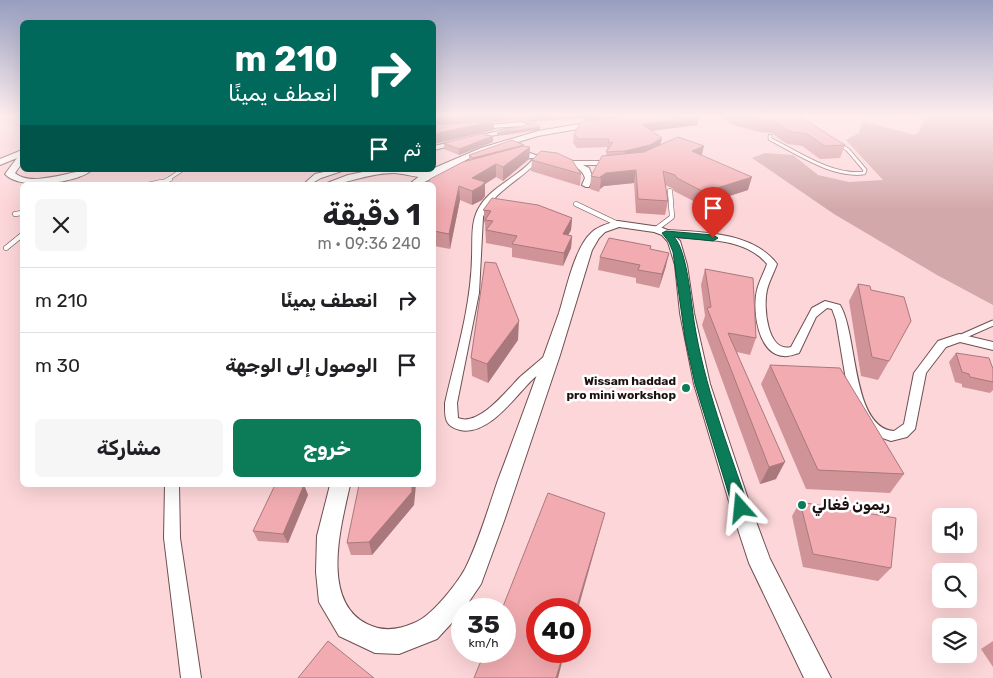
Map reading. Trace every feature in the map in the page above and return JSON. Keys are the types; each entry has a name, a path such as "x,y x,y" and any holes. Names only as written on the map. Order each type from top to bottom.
{"street":[{"path":"436,172 492,147"},
{"path":"0,162 20,154"},
{"path":"507,160 526,155 574,163 621,162"},
{"path":"546,159 492,198 481,212 477,231 477,276 451,403 452,421 458,425 466,425 482,420 502,404 520,384 552,356"},
{"path":"20,160 10,174 16,180 26,182 48,180 79,172"},
{"path":"574,163 586,170 588,178 586,185"},
{"path":"310,182 315,178 334,172"},
{"path":"333,182 347,176 368,172"},
{"path":"400,172 427,176 459,172"},
{"path":"418,182 435,172"},
{"path":"340,487 328,536 327,572 331,602 348,627 375,641 399,642 428,630 453,605 473,576 552,356 586,250 594,236 601,230 618,224 734,242 766,255 772,264 762,290 760,303 767,340 776,350 791,352 795,350 816,310 825,304 836,307 841,317 848,360 859,406 870,424 886,434 900,435 910,425 920,372 929,358 942,344 959,338 993,346"},
{"path":"661,231 674,241 678,252 691,338 702,384 747,526 760,563 818,678"},
{"path":"172,487 172,538 191,678"}],"lane":[{"path":"785,147 831,170 856,174 864,173 865,170 848,150 842,147"},
{"path":"163,182 168,181 179,172"},
{"path":"661,231 672,217 670,191"},
{"path":"576,204 618,224"},
{"path":"15,214 20,213"},
{"path":"6,248 20,237"},
{"path":"959,338 993,323"}],"shaded area":[{"path":"852,147 993,147 993,305 937,275 834,214 752,158 765,153 793,155 818,175 849,182 883,180"}],"building":[{"path":"493,147 518,147 473,158 469,155"},
{"path":"521,147 530,147 503,167 496,164 472,178 485,182 472,191 459,186 449,234 436,231 436,182 429,182 430,179 463,162"},
{"path":"610,147 643,147 625,151 606,152"},
{"path":"656,147 702,147 692,151 752,177 704,192 677,178 675,175 663,171 668,201 638,199 636,170 606,173 601,178 591,176 602,156 644,152"},
{"path":"541,151 557,153 572,160 581,174 532,160"},
{"path":"492,198 538,205 572,218 563,234 572,236 564,253 512,244 517,236 486,230 493,221 485,220 491,211 483,210"},
{"path":"609,238 651,246 650,249 669,253 662,274 638,270 640,265 600,257"},
{"path":"485,262 496,263 519,321 487,364 471,358"},
{"path":"705,269 753,278 756,338 728,333 785,462 769,467 707,308 711,307"},
{"path":"858,284 870,286 871,290 904,297 911,321 889,361 872,357"},
{"path":"956,353 989,358 993,369 993,382 970,377 969,374 962,372"},
{"path":"770,365 840,368 904,474 818,470"},
{"path":"274,487 303,487 283,534 253,531"},
{"path":"359,487 412,487 412,492 369,542 347,543"},
{"path":"548,493 605,513 579,598 526,598 526,663 560,663 556,678 474,678 480,663 516,663 516,598 506,598"},
{"path":"800,502 896,518 891,568 813,554"},
{"path":"328,641 374,678 298,678"}],"place":[{"name":"Wissam haddad pro mini workshop","path":"686,388"},
{"name":"ريمون فغالي","path":"802,505"}],"route":[{"path":"713,238 666,233 674,241 678,252 691,338 702,384 741,508"}]}
